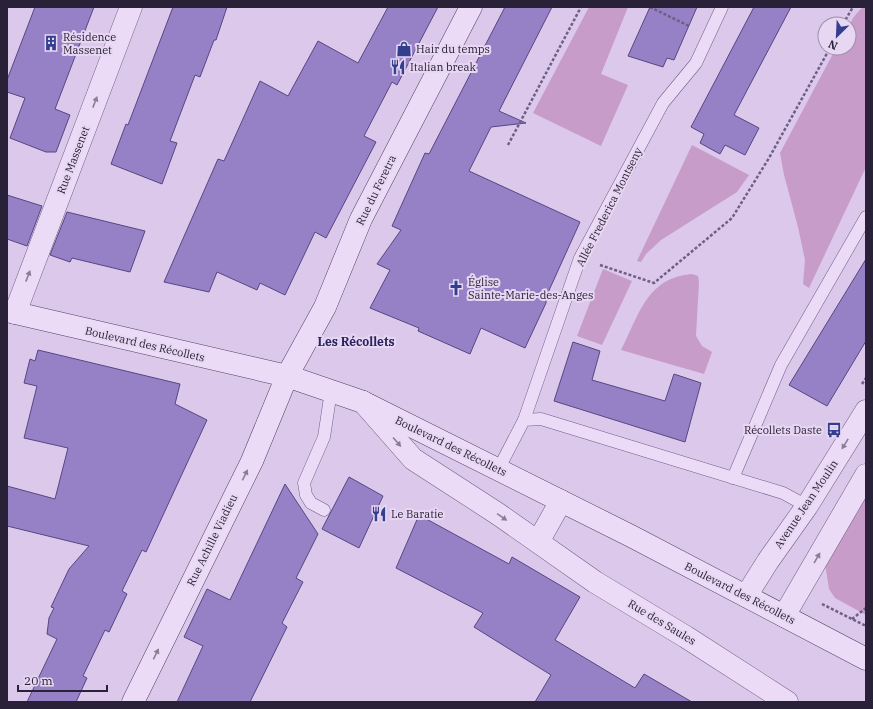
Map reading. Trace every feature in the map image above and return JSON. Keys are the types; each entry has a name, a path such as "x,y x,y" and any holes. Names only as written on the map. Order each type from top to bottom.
{"street":[{"name":"Rue Massenet","path":"11,312 131,7"},
{"name":"Rue du Feretra","path":"287,376 325,307 360,219 471,7"},
{"name":"Boulevard des Récollets","path":"11,312 287,376 363,402 561,501 866,659"},
{"name":"Rue Achille Viadieu","path":"133,702 252,461 287,376"},
{"name":"Rue des Saules","path":"363,402 412,459 498,514 595,582 686,637 787,702"},
{"name":"Avenue Jean Moulin","path":"746,596 768,561 807,506 866,411"},
{"path":"784,616 866,474"},
{"path":"538,542 561,501"}],"lane":[{"name":"Allée Frederica Montseny","path":"498,470 524,420 580,258 663,103 696,63 722,7"},
{"path":"733,478 781,366 866,217"},
{"path":"324,510 311,503 306,495 304,483 324,437 331,391"},
{"path":"524,420 541,419 783,493 807,506"}],"path":[{"path":"508,145 581,7"},
{"path":"650,7 689,26"},
{"path":"848,16 853,7"},
{"path":"606,267 654,283 732,218 769,158 826,56"},
{"path":"852,619 866,608"}],"shaded area":[{"path":"589,7 628,7 601,74 628,85 601,146 533,113"},
{"path":"863,7 866,7 866,167 809,288 803,284 805,260 780,153 832,56 857,56 857,16 855,16"},
{"path":"692,145 749,175 737,192 661,240 646,254 641,262 637,261"},
{"path":"603,269 632,281 602,345 577,336"},
{"path":"692,274 698,276 699,282 696,336 702,346 712,352 704,374 621,350 646,300 655,290 664,282 677,277"},
{"path":"866,486 866,615 835,598 829,589 825,564"}],"building":[{"name":"Résidence Massenet","path":"35,7 94,7 55,109 70,115 56,152 46,152 10,138 25,98 7,92 7,80"},
{"path":"173,7 227,7 216,40 214,40 200,77 195,75 170,141 177,143 162,184 111,164 126,124 128,125"},
{"path":"388,7 438,7 397,85 392,82 364,136 376,142 326,238 315,232 285,295 260,283 257,290 217,272 209,292 164,282 218,159 224,161 260,81 288,96 318,41 358,63"},
{"path":"505,7 552,7 499,111 526,123 491,127 469,171 580,222 546,297 546,303 525,348 481,328 470,354 418,331 419,328 370,308 390,270 377,264 401,230 392,226 425,153 429,154"},
{"path":"650,7 697,7 674,60 667,58 663,67 628,56"},
{"path":"754,7 791,7 734,115 759,128 745,155 725,145 720,154 700,143 704,134 691,127"},
{"path":"7,195 42,206 27,246 7,239"},
{"path":"67,212 145,231 130,272 72,258 70,262 50,255"},
{"path":"866,259 866,341 827,406 789,385"},
{"path":"573,342 600,351 592,380 665,401 674,374 701,383 685,442 554,401"},
{"path":"38,350 180,384 175,404 207,420 146,552 142,550 122,591 127,594 109,632 105,630 83,676 87,678 76,702 27,702 57,639 47,634 49,618 54,608 51,607 69,569 89,546 7,526 7,486 55,499 68,448 24,438 37,386 24,383 30,359 35,361"},
{"path":"349,477 383,496 359,548 322,529"},
{"path":"285,484 318,534 296,578 303,582 282,623 287,627 250,702 177,702 203,646 184,637 207,589 230,600"},
{"path":"419,515 509,564 512,557 580,597 555,640 635,688 644,674 692,702 535,702 551,675 474,627 483,613 396,568"}],"place":[{"name":"Résidence Massenet","path":"51,43"},
{"name":"Hair du temps","path":"404,49"},
{"name":"Italian break","path":"398,67"},
{"name":"Église Sainte-Marie-des-Anges","path":"456,288"},
{"name":"Récollets Daste","path":"834,430"},
{"name":"Le Baratie","path":"379,514"}],"district":[{"name":"Les Récollets","path":"356,341"}]}
